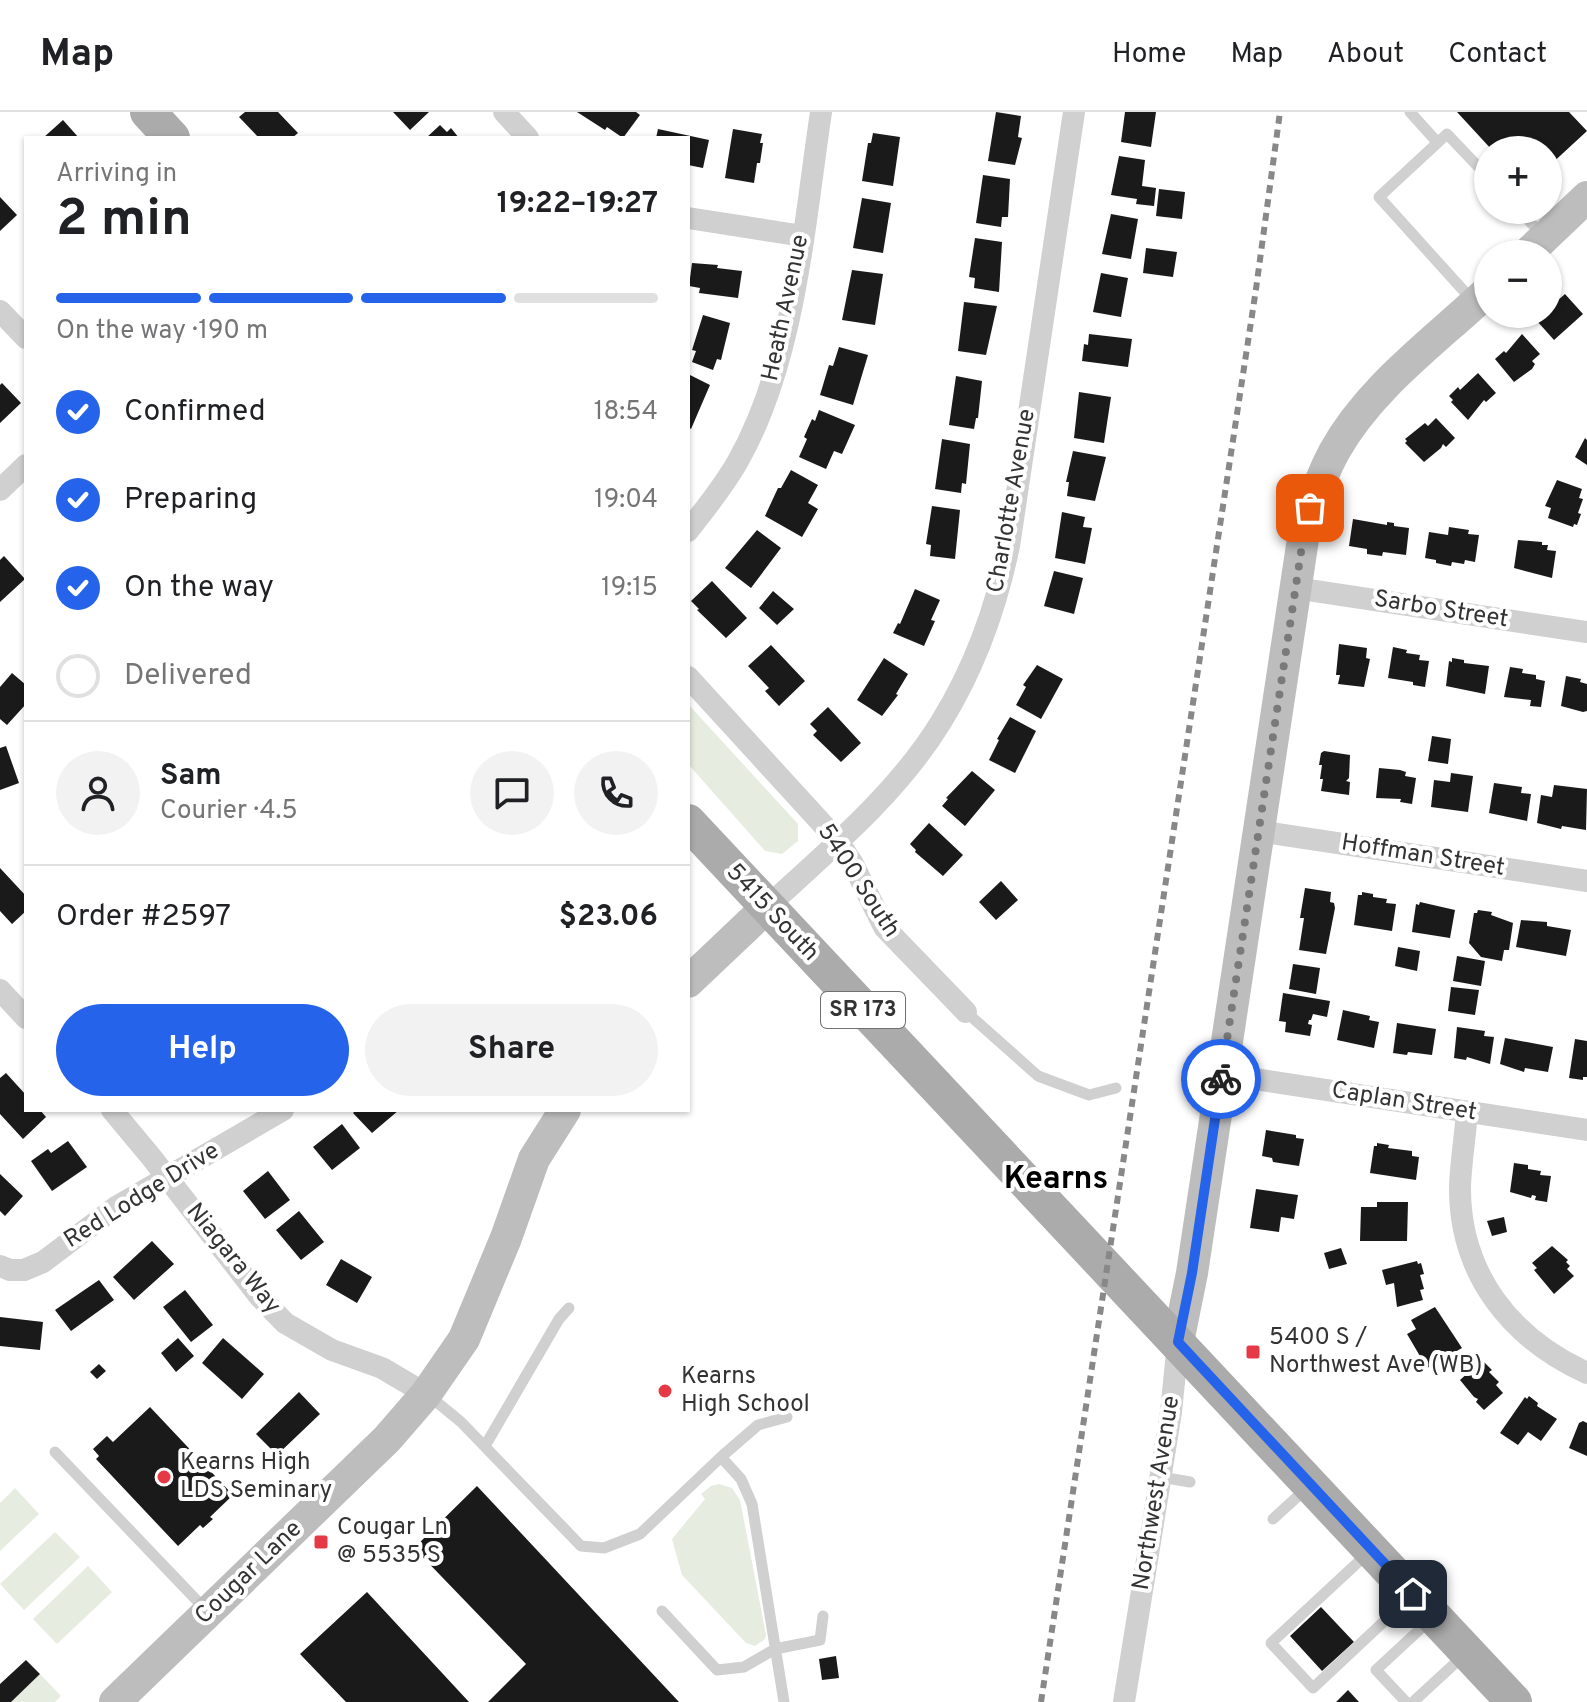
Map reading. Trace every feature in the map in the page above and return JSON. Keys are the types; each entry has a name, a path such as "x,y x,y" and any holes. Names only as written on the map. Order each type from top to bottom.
{"main road":[{"path":"148,112 170,136"},
{"name":"5415 South","path":"690,824 1514,1702"}],"street":[{"path":"504,112 526,136"},
{"name":"Heath Avenue","path":"690,528 738,461 767,395 783,340 803,236 821,112"},
{"name":"Charlotte Avenue","path":"767,907 898,780 941,723 972,665 1000,587 1009,546 1074,112"},
{"path":"1541,240 1587,197"},
{"path":"690,218 803,236"},
{"name":"Northwest Avenue","path":"1124,1702 1303,539 1321,477 1335,450 1374,399 1474,305"},
{"path":"0,311 24,336"},
{"path":"0,490 24,467"},
{"name":"Sarbo Street","path":"1295,588 1587,632"},
{"name":"5400 South","path":"690,679 838,841 884,927 966,1012"},
{"name":"Hoffman Street","path":"1258,831 1587,881"},
{"path":"690,980 767,907"},
{"path":"0,990 24,1016"},
{"name":"Caplan Street","path":"1222,1074 1587,1130"},
{"name":"Niagara Way","path":"114,1112 259,1296 285,1323 332,1350 382,1368 426,1394"},
{"name":"Red Lodge Drive","path":"0,1266 10,1270 32,1268 116,1207 279,1112"},
{"name":"Cougar Lane","path":"115,1702 387,1439 426,1394 464,1339 506,1238 534,1159 564,1112"},
{"path":"1467,1112 1460,1187 1463,1221 1474,1261 1489,1293 1510,1321 1562,1362 1587,1373"}],"lane":[{"path":"1410,112 1437,142"},
{"path":"1474,162 1447,134 1379,197 1474,289"},
{"path":"966,1012 1038,1076 1089,1095 1116,1088"},
{"path":"485,1446 559,1319 569,1308"},
{"path":"426,1394 461,1422 581,1546 604,1548 640,1534 758,1425 787,1417"},
{"path":"55,1452 208,1612"},
{"path":"721,1457 741,1479 752,1504 784,1702"},
{"path":"1161,1477 1190,1482"},
{"path":"1273,1519 1311,1484"},
{"path":"1372,1550 1271,1643 1281,1655 1313,1688 1424,1605"},
{"path":"1406,1702 1376,1670 1424,1605"},
{"path":"662,1611 717,1670 744,1667 775,1649 820,1640 823,1616"},
{"path":"1413,1702 1467,1652"}],"shaded area":[{"path":"690,706 798,824 798,841 782,854 765,851 690,766"},
{"path":"719,1484 732,1488 740,1500 766,1635 755,1646 746,1643 682,1575 672,1539 705,1499 701,1494"},
{"path":"15,1488 39,1514 0,1551 0,1503"},
{"path":"55,1532 80,1557 24,1610 0,1584"},
{"path":"88,1566 112,1592 57,1644 33,1619"},
{"path":"40,1674 61,1696 55,1702 11,1702"}],"building":[{"path":"245,112 278,112 298,133 294,136 257,136 239,117"},
{"path":"393,112 429,112 410,130"},
{"path":"577,112 636,112 640,115 624,136 607,127 605,130"},
{"path":"996,112 1021,116 1018,137 1022,138 1015,165 988,161"},
{"path":"1125,112 1156,112 1151,147 1121,142"},
{"path":"1457,112 1569,112 1587,131 1562,154 1562,136 1479,136"},
{"path":"63,120 77,136 45,136"},
{"path":"440,125 447,132 451,128 457,136 428,136"},
{"path":"658,129 709,140 703,168 690,165 690,136 656,136"},
{"path":"733,129 762,134 760,163 757,163 754,183 725,178"},
{"path":"873,133 900,137 893,186 862,181 868,143 871,143"},
{"path":"1119,156 1145,160 1142,186 1156,188 1154,206 1136,204 1137,199 1111,195"},
{"path":"983,175 1010,179 1008,217 1002,217 1001,227 976,223"},
{"path":"1159,189 1185,192 1182,219 1156,216"},
{"path":"0,197 17,215 0,231"},
{"path":"862,198 891,203 883,253 853,248"},
{"path":"1111,214 1138,219 1131,259 1102,254"},
{"path":"975,238 1002,242 999,292 974,288 975,278 969,277"},
{"path":"1146,248 1177,252 1173,277 1143,273"},
{"path":"692,263 742,271 738,298 699,293 700,288 690,286"},
{"path":"852,270 883,274 875,325 842,320"},
{"path":"1101,273 1128,278 1121,317 1093,312"},
{"path":"1565,294 1583,314 1554,340 1543,328 1562,328 1562,297"},
{"path":"964,302 997,306 986,355 958,351"},
{"path":"703,315 730,323 721,360 717,359 713,370 692,362 696,351 692,350"},
{"path":"1089,334 1132,339 1128,367 1082,361"},
{"path":"1522,334 1540,354 1532,361 1535,364 1532,369 1514,382 1495,359 1504,351 1506,353"},
{"path":"839,347 868,355 853,405 820,395 829,365 833,366"},
{"path":"1478,373 1496,393 1486,402 1484,400 1468,420 1449,396"},
{"path":"690,375 710,385 690,428"},
{"path":"956,376 982,381 974,429 949,425"},
{"path":"2,383 21,403 0,423 0,385"},
{"path":"1079,392 1111,397 1104,443 1074,438"},
{"path":"819,410 855,425 842,454 834,451 826,469 799,457 807,439 804,437"},
{"path":"1436,418 1455,438 1446,447 1443,444 1424,462 1405,443 1405,439"},
{"path":"1585,438 1587,440 1587,465 1575,457"},
{"path":"942,439 970,444 966,484 962,483 961,493 935,489"},
{"path":"1073,451 1106,457 1095,501 1067,496 1069,482 1066,482"},
{"path":"791,470 818,485 808,503 818,509 802,537 765,516 778,488 781,488"},
{"path":"1557,480 1582,489 1579,498 1583,499 1578,513 1581,514 1573,527 1548,518 1551,508 1545,506"},
{"path":"932,506 960,510 955,559 930,556 931,545 926,544"},
{"path":"1062,512 1085,517 1083,527 1092,528 1085,564 1055,558"},
{"path":"1353,519 1387,525 1387,522 1394,523 1394,526 1409,528 1406,555 1383,552 1382,556 1367,554 1367,549 1349,546"},
{"path":"1449,527 1479,535 1475,562 1452,562 1451,566 1425,558 1429,532 1448,535"},
{"path":"757,530 781,548 751,588 725,568"},
{"path":"1518,540 1542,542 1542,545 1548,545 1547,550 1556,551 1552,578 1514,568"},
{"path":"4,556 24,580 0,602 0,560"},
{"path":"1054,571 1083,578 1074,614 1044,606"},
{"path":"712,581 747,618 726,638 691,601"},
{"path":"915,589 940,600 924,646 893,633"},
{"path":"773,591 794,609 777,625 759,608"},
{"path":"1339,644 1367,648 1366,658 1370,659 1364,687 1338,684"},
{"path":"771,645 805,681 779,706 765,691 769,688 748,666"},
{"path":"1393,647 1420,655 1419,660 1429,661 1425,687 1388,678"},
{"path":"884,658 908,674 898,695 882,716 857,700"},
{"path":"1452,658 1489,666 1485,694 1446,686"},
{"path":"1037,665 1063,679 1041,719 1016,705 1026,687 1023,685"},
{"path":"1510,667 1523,669 1522,673 1536,675 1536,679 1545,681 1541,707 1530,706 1531,700 1504,697"},
{"path":"12,673 24,683 24,706 7,725 0,719 0,687"},
{"path":"1566,676 1581,679 1580,682 1587,684 1587,711 1561,706"},
{"path":"828,707 861,743 841,762 813,735 817,731 810,724"},
{"path":"1010,717 1036,731 1015,773 989,760"},
{"path":"1432,736 1451,739 1448,764 1428,761"},
{"path":"6,746 19,783 0,790 0,748"},
{"path":"1324,751 1350,755 1349,778 1346,781 1350,782 1349,795 1321,791 1322,765 1319,765"},
{"path":"1379,768 1400,770 1406,772 1405,776 1416,778 1412,804 1400,802 1401,799 1376,798"},
{"path":"972,771 995,790 965,826 942,806"},
{"path":"1451,773 1473,776 1468,812 1431,807 1434,780 1450,782"},
{"path":"1494,783 1522,787 1521,793 1531,794 1527,821 1489,813"},
{"path":"1554,785 1587,789 1586,830 1562,826 1561,829 1537,823 1541,795 1552,797"},
{"path":"929,823 963,855 943,876 910,844"},
{"path":"0,868 24,894 24,913 12,924 0,911"},
{"path":"1001,881 1018,900 996,920 979,902"},
{"path":"1305,888 1331,892 1330,902 1334,903 1335,908 1326,954 1299,950"},
{"path":"1362,892 1396,904 1392,931 1354,925 1358,895"},
{"path":"1420,902 1455,910 1450,938 1412,932 1416,904"},
{"path":"1478,910 1492,912 1491,915 1513,923 1509,950 1504,950 1502,961 1481,957 1469,943 1474,913"},
{"path":"1521,920 1547,922 1547,926 1571,930 1566,956 1516,947"},
{"path":"1398,947 1420,951 1417,971 1395,966"},
{"path":"1457,956 1485,961 1481,986 1453,981"},
{"path":"1293,964 1320,968 1316,994 1289,989"},
{"path":"1451,987 1479,990 1475,1015 1448,1011"},
{"path":"1283,993 1330,1001 1327,1017 1313,1014 1309,1020 1308,1024 1312,1025 1310,1036 1285,1032 1286,1022 1279,1021"},
{"path":"1343,1010 1370,1016 1369,1020 1379,1022 1374,1048 1337,1040"},
{"path":"1397,1023 1436,1029 1432,1055 1393,1053"},
{"path":"1457,1027 1485,1031 1484,1036 1494,1037 1490,1064 1467,1057 1466,1060 1454,1058"},
{"path":"1505,1038 1553,1047 1548,1072 1525,1068 1524,1072 1500,1064"},
{"path":"1575,1039 1587,1041 1587,1077 1583,1080 1569,1078"},
{"path":"6,1073 24,1093 24,1112 42,1112 46,1117 23,1139 0,1114 0,1078"},
{"path":"354,1112 397,1112 372,1133"},
{"path":"342,1124 360,1148 332,1170 313,1147"},
{"path":"1266,1130 1304,1139 1299,1166 1273,1162 1272,1158 1262,1156"},
{"path":"68,1141 87,1167 52,1191 31,1161 48,1149 51,1153"},
{"path":"1377,1143 1389,1145 1388,1148 1412,1151 1412,1156 1419,1157 1416,1180 1370,1173"},
{"path":"1514,1163 1528,1165 1528,1169 1541,1171 1540,1175 1551,1176 1547,1202 1535,1200 1536,1196 1532,1195 1531,1198 1510,1192"},
{"path":"268,1171 290,1200 265,1219 243,1191"},
{"path":"0,1174 23,1196 5,1216 0,1211"},
{"path":"1256,1189 1298,1195 1294,1219 1281,1217 1279,1232 1250,1228"},
{"path":"1377,1202 1408,1202 1407,1241 1360,1241 1361,1207 1377,1207"},
{"path":"299,1211 324,1242 301,1260 276,1230"},
{"path":"1504,1217 1507,1232 1492,1236 1487,1221"},
{"path":"152,1241 174,1264 134,1300 113,1277"},
{"path":"1552,1246 1568,1260 1566,1262 1570,1266 1567,1269 1574,1276 1554,1294 1534,1270 1537,1268 1532,1263"},
{"path":"1341,1248 1347,1264 1329,1269 1324,1253"},
{"path":"341,1259 372,1277 357,1303 326,1285"},
{"path":"1417,1261 1421,1263 1424,1274 1420,1275 1423,1300 1397,1307 1394,1283 1386,1285 1382,1270"},
{"path":"99,1280 114,1300 71,1331 55,1310"},
{"path":"185,1290 213,1325 191,1342 163,1307"},
{"path":"1435,1307 1462,1348 1427,1368 1407,1334 1416,1329 1411,1320"},
{"path":"0,1317 43,1322 40,1350 0,1346"},
{"path":"178,1338 194,1356 176,1372 161,1353"},
{"path":"223,1338 264,1374 242,1399 202,1363"},
{"path":"1482,1360 1492,1370 1489,1372 1499,1382 1496,1385 1503,1393 1484,1410 1460,1380"},
{"path":"99,1364 106,1371 97,1379 90,1372"},
{"path":"299,1392 320,1414 277,1455 256,1434"},
{"path":"1529,1396 1538,1403 1537,1406 1557,1419 1541,1441 1528,1432 1518,1445 1500,1433 1525,1397 1527,1399"},
{"name":"Kearns High LDS Seminary","path":"150,1407 233,1495 210,1517 213,1519 203,1528 200,1525 178,1546 96,1459 99,1456 93,1449 107,1436 113,1442"},
{"path":"1579,1423 1587,1423 1587,1456 1569,1448"},
{"path":"477,1486 679,1702 488,1702 526,1664 414,1548"},
{"path":"367,1592 469,1702 346,1702 300,1654"},
{"path":"1321,1607 1354,1642 1322,1671 1290,1636"},
{"path":"836,1656 839,1678 822,1680 819,1659"},
{"path":"26,1660 40,1674 11,1702 0,1702 0,1684"},
{"path":"1348,1690 1359,1702 1336,1702"}],"railway":[{"path":"1041,1702 1256,289 1280,112"}],"way so far":[{"path":"1221,1079 1310,508"}],"place":[{"name":"5400 S / Northwest Ave (WB)","path":"1253,1352"},
{"name":"Kearns High School","path":"665,1391"},
{"name":"Kearns High LDS Seminary","path":"164,1477"},
{"name":"Cougar Ln @ 5535 S","path":"321,1542"}],"district":[{"name":"Kearns","path":"1056,1180"}],"route":[{"path":"1221,1079 1192,1273 1178,1342 1413,1594"}]}
